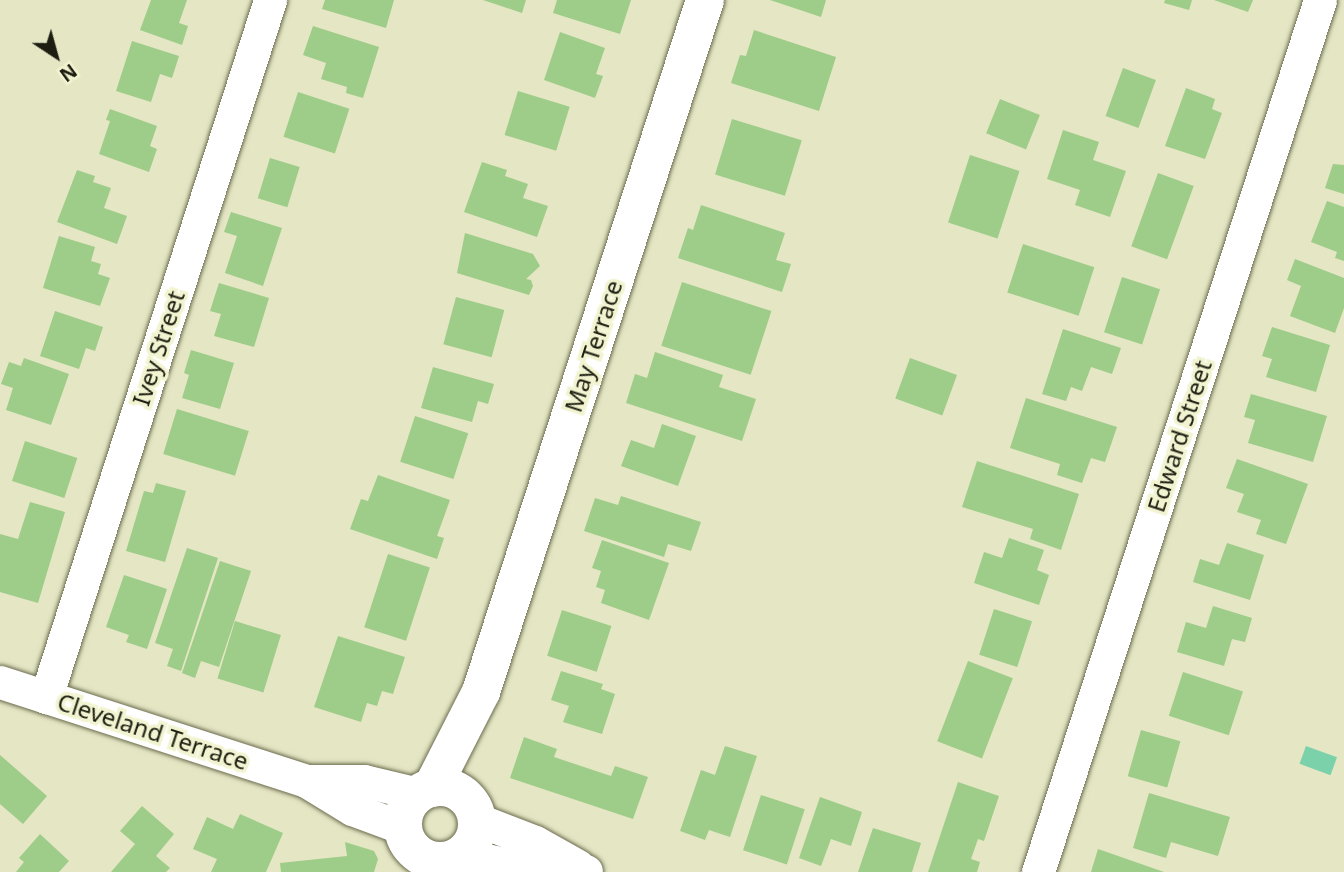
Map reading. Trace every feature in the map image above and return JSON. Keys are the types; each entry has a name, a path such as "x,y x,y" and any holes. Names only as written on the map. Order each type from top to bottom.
{"street":[{"name":"Ivey Street","path":"46,697 270,0"},
{"name":"May Terrace","path":"481,692 474,811 475,840 426,840 481,692 705,0"},
{"name":"Edward Street","path":"1038,872 1320,0"},
{"name":"Cleveland Terrace","path":"0,682 306,781 364,781 426,840 519,867 588,871"},
{"path":"426,840 453,789 474,811"},
{"name":"Cleveland Terrace","path":"474,811 588,871"}],"shaded area":[{"path":"1306,746 1337,757 1331,775 1300,764"}],"building":[{"path":"151,0 187,0 179,23 188,26 182,45 140,30"},
{"path":"325,0 394,0 386,28 322,9"},
{"path":"483,0 526,0 522,13"},
{"path":"557,0 631,0 620,34 553,13"},
{"path":"770,0 826,0 821,17"},
{"path":"1165,0 1192,0 1189,10 1164,3"},
{"path":"1214,0 1253,0 1248,12"},
{"path":"313,26 379,47 363,98 346,93 347,87 321,79 326,63 303,55"},
{"path":"754,30 836,57 819,111 731,83 740,55 746,56"},
{"path":"560,32 605,48 596,74 603,76 595,98 544,80"},
{"path":"132,41 179,56 172,78 160,74 151,102 116,91"},
{"path":"1123,68 1156,80 1138,128 1106,116"},
{"path":"1186,88 1215,99 1212,109 1222,113 1205,159 1165,146"},
{"path":"518,91 570,107 556,151 505,135"},
{"path":"298,92 349,109 335,153 283,137"},
{"path":"1000,99 1040,115 1026,149 986,133"},
{"path":"110,109 157,126 150,146 157,149 149,172 99,154 110,121 106,120"},
{"path":"732,119 802,140 785,196 715,174"},
{"path":"1063,130 1099,142 1093,160 1126,171 1110,217 1075,205 1080,190 1047,179"},
{"path":"970,155 1019,171 998,239 948,223"},
{"path":"270,158 300,167 287,207 258,198"},
{"path":"482,162 507,170 505,176 528,184 523,198 548,206 537,237 464,212"},
{"path":"1333,164 1344,165 1344,194 1325,188"},
{"path":"77,170 95,176 93,182 111,188 104,208 127,216 117,244 57,222"},
{"path":"1158,173 1194,186 1167,259 1131,246"},
{"path":"1327,201 1344,207 1344,261 1335,258 1337,252 1311,242"},
{"path":"701,205 785,233 776,260 791,264 782,292 678,258 688,228 693,230"},
{"path":"231,212 282,228 263,286 225,273 237,236 224,232"},
{"path":"465,233 533,254 540,266 526,279 531,280 533,286 529,295 457,273"},
{"path":"59,236 95,247 91,261 101,264 98,274 110,278 100,306 43,288"},
{"path":"1023,244 1094,267 1079,316 1007,293"},
{"path":"1295,259 1344,278 1344,308 1335,333 1290,316 1301,286 1287,280"},
{"path":"1122,277 1160,289 1142,345 1104,332"},
{"path":"682,282 771,311 751,375 661,346"},
{"path":"219,283 269,298 254,347 214,336 221,314 210,311"},
{"path":"456,297 504,310 492,357 443,344"},
{"path":"55,311 103,327 95,351 86,348 79,369 40,356"},
{"path":"1272,327 1330,345 1316,392 1266,377 1272,359 1262,356"},
{"path":"1063,329 1121,348 1112,374 1091,367 1082,391 1071,387 1066,401 1042,394"},
{"path":"191,350 234,363 220,409 182,398 189,375 184,373"},
{"path":"655,352 723,375 719,387 756,399 742,441 626,403 635,374 647,378"},
{"path":"24,358 69,374 51,425 6,410 13,388 1,384 9,362 21,366"},
{"path":"910,358 957,375 942,416 895,398"},
{"path":"433,367 494,384 488,404 478,401 472,422 421,408"},
{"path":"1251,394 1327,416 1313,462 1248,443 1255,420 1244,417"},
{"path":"1026,398 1117,427 1105,462 1091,458 1082,483 1057,475 1060,464 1010,448"},
{"path":"177,409 249,431 235,476 163,454"},
{"path":"415,416 468,433 453,479 400,462"},
{"path":"662,424 696,436 678,486 621,466 631,440 654,448"},
{"path":"25,441 77,458 64,498 12,481"},
{"path":"1237,459 1308,484 1286,544 1256,534 1261,520 1237,512 1244,494 1226,488"},
{"path":"977,461 1079,494 1061,550 1030,539 1033,529 962,507"},
{"path":"378,475 450,500 437,536 444,538 437,559 350,529 361,499 368,501"},
{"path":"156,483 186,491 165,562 126,551 144,491 153,493"},
{"path":"621,496 701,522 691,551 668,544 664,557 584,531 595,498 618,505"},
{"path":"30,502 65,512 38,603 0,592 0,534 18,539"},
{"path":"1009,538 1044,550 1037,570 1049,575 1039,605 974,583 984,552 1002,558"},
{"path":"602,540 669,563 649,620 601,603 605,590 596,587 601,571 592,568"},
{"path":"1227,543 1264,555 1250,600 1193,582 1200,559 1219,565"},
{"path":"187,548 218,558 181,671 167,666 173,649 155,643"},
{"path":"388,554 430,568 406,641 364,627"},
{"path":"220,561 251,571 219,667 201,661 195,678 182,673"},
{"path":"124,575 167,589 147,649 126,642 129,635 106,627"},
{"path":"1213,606 1252,618 1245,642 1232,639 1224,666 1177,652 1186,622 1206,628"},
{"path":"994,609 1032,621 1017,667 979,655"},
{"path":"562,610 611,626 597,672 547,656"},
{"path":"235,621 281,635 263,692 217,678"},
{"path":"338,636 405,657 393,694 382,691 377,706 367,703 361,722 314,707"},
{"path":"968,661 1013,678 982,758 937,741"},
{"path":"561,671 603,684 601,689 615,694 602,734 563,722 569,706 551,700"},
{"path":"1183,672 1243,691 1229,735 1169,716"},
{"path":"1141,730 1180,741 1167,787 1128,776"},
{"path":"524,737 557,749 554,757 611,776 615,766 648,777 633,819 510,778"},
{"path":"725,746 757,756 730,837 709,830 705,840 680,831 701,770 715,775"},
{"path":"0,755 47,796 23,824 0,804"},
{"path":"958,782 999,796 984,841 978,839 971,859 980,862 977,872 928,872"},
{"path":"1149,793 1230,817 1218,856 1171,842 1166,858 1133,848"},
{"path":"761,795 805,809 787,864 743,850"},
{"path":"820,797 862,812 851,846 831,839 821,866 799,858"},
{"path":"142,806 174,834 156,856 170,868 166,872 111,872 135,844 120,831"},
{"path":"240,814 283,833 266,872 211,872 217,859 193,849 207,817 233,829"},
{"path":"873,828 921,843 912,872 858,872"},
{"path":"40,834 69,861 59,872 16,872 24,862 19,858"},
{"path":"345,842 374,851 378,859 374,872 281,872 280,863 347,856"},
{"path":"1098,849 1164,872 1091,872"}]}
